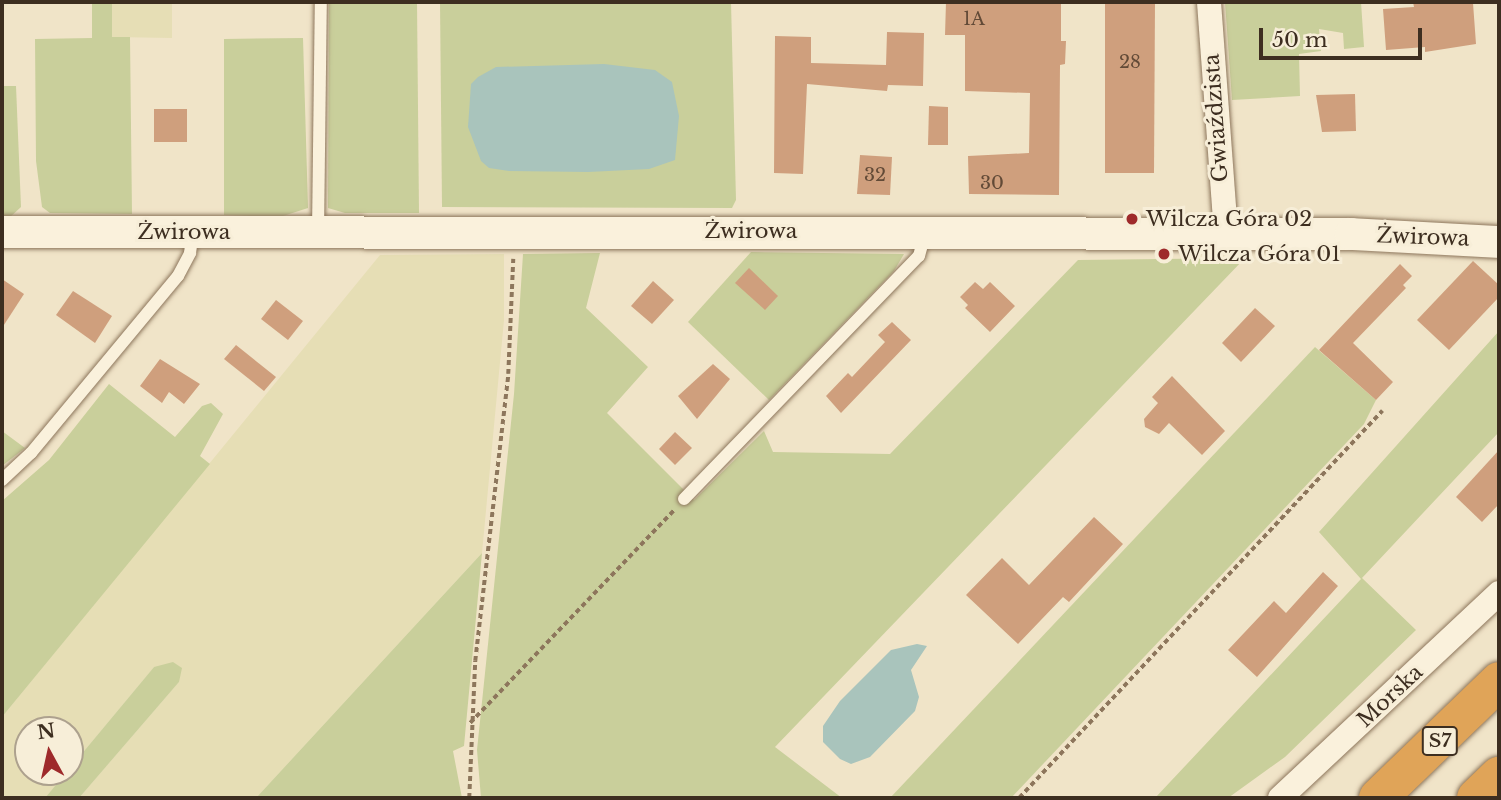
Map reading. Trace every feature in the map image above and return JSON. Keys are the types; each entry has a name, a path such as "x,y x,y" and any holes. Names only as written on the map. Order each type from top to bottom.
{"highway":[{"name":"S7","path":"1378,798 1499,681"},
{"path":"1476,798 1499,776"}],"street":[{"name":"Gwiaździsta","path":"1209,2 1226,234"},
{"name":"Żwirowa","path":"2,232 1226,234 1402,236 1499,242"},
{"name":"Morska","path":"1280,798 1499,593"}],"lane":[{"path":"318,232 321,2"},
{"path":"2,480 31,453 178,276 190,253 193,232"},
{"path":"684,499 919,256 925,233"}],"path":[{"path":"469,798 470,723 508,374 515,232"},
{"path":"1018,798 1382,411"},
{"path":"470,723 684,499"}],"shaded area":[{"path":"112,2 172,2 172,38 112,37"},
{"path":"504,254 504,320 482,553 256,798 79,798 179,682 154,667 84,751 84,716 14,716 14,786 55,786 45,798 2,798 2,717 380,255"}],"green space":[{"path":"92,2 112,2 112,37 130,37 132,214 50,213 42,207 36,161 35,39 92,38"},
{"path":"329,2 417,2 419,213 345,213 328,208"},
{"path":"440,2 731,2 736,200 732,208 442,207"},
{"path":"1225,2 1361,2 1364,47 1344,49 1343,33 1319,29 1321,51 1299,54 1300,96 1232,100"},
{"path":"303,38 308,208 280,217 224,215 224,39"},
{"path":"2,86 16,86 21,207 9,218 2,218"},
{"path":"751,252 904,254 894,271 769,400 688,322"},
{"path":"600,253 586,308 648,367 607,413 694,500 764,431 773,452 890,454 1078,260 1245,258 775,747 842,798 481,798 477,750 514,394 523,254"},
{"path":"1499,331 1499,432 1362,578 1416,630 1285,757 1228,798 1155,798 1361,579 1319,532"},
{"path":"1315,347 1376,400 1364,424 1011,798 890,798"},
{"path":"109,384 175,437 202,406 211,403 223,414 200,456 210,464 2,717 2,501 49,460"},
{"path":"2,431 25,448 2,466"},
{"path":"482,553 464,746 453,751 462,798 256,798"},
{"path":"173,662 182,668 179,682 79,798 45,798 55,786 84,786 84,751 154,667"}],"water":[{"path":"604,64 655,70 672,82 679,116 675,160 649,169 588,172 509,171 489,168 481,161 468,127 471,84 478,77 496,67"},
{"path":"917,644 927,646 911,670 919,697 915,711 870,757 851,764 840,759 823,742 823,726 840,701 891,650"}],"building":[{"path":"946,2 1061,2 1061,41 1066,41 1065,64 1060,65 1059,195 969,194 968,156 1029,153 1030,93 965,91 965,35 945,35"},
{"path":"1105,2 1155,2 1154,173 1105,173"},
{"path":"1413,2 1473,3 1476,44 1425,52 1425,47 1386,50 1383,9 1414,7"},
{"path":"887,32 924,33 923,86 888,85 887,91 807,84 803,174 774,173 775,36 811,37 811,63 886,65"},
{"path":"1355,94 1356,131 1322,132 1316,95"},
{"path":"929,106 948,107 948,145 928,145"},
{"path":"154,109 187,109 187,142 154,142"},
{"path":"860,155 892,157 890,195 857,194"},
{"path":"1473,261 1499,285 1499,297 1449,350 1417,320"},
{"path":"1400,264 1412,276 1403,285 1406,288 1353,343 1393,382 1376,400 1319,350"},
{"path":"749,268 778,296 765,310 735,283"},
{"path":"2,279 24,294 2,328"},
{"path":"653,281 674,300 652,324 631,306"},
{"path":"975,282 983,289 990,282 1015,306 990,332 965,308 968,305 960,297"},
{"path":"73,291 112,316 95,343 56,315"},
{"path":"276,300 303,321 288,340 261,319"},
{"path":"1255,308 1275,326 1241,362 1222,343"},
{"path":"892,322 911,340 841,413 826,396 848,373 852,377 885,342 878,335"},
{"path":"236,345 276,377 264,391 224,359"},
{"path":"160,359 200,384 184,404 169,392 162,403 140,386"},
{"path":"713,364 730,379 697,419 678,396"},
{"path":"1172,376 1225,431 1202,455 1169,423 1159,434 1145,427 1144,419 1158,403 1152,397"},
{"path":"675,432 692,448 675,465 659,449"},
{"path":"1499,450 1499,504 1482,522 1456,497"},
{"path":"1094,517 1123,544 1069,602 1063,597 1018,644 966,595 1002,558 1029,585"},
{"path":"1323,572 1338,586 1257,677 1228,650 1274,601 1286,613"}],"place":[{"name":"Wilcza Góra 02","path":"1132,219"},
{"name":"Wilcza Góra 01","path":"1164,254"}]}
